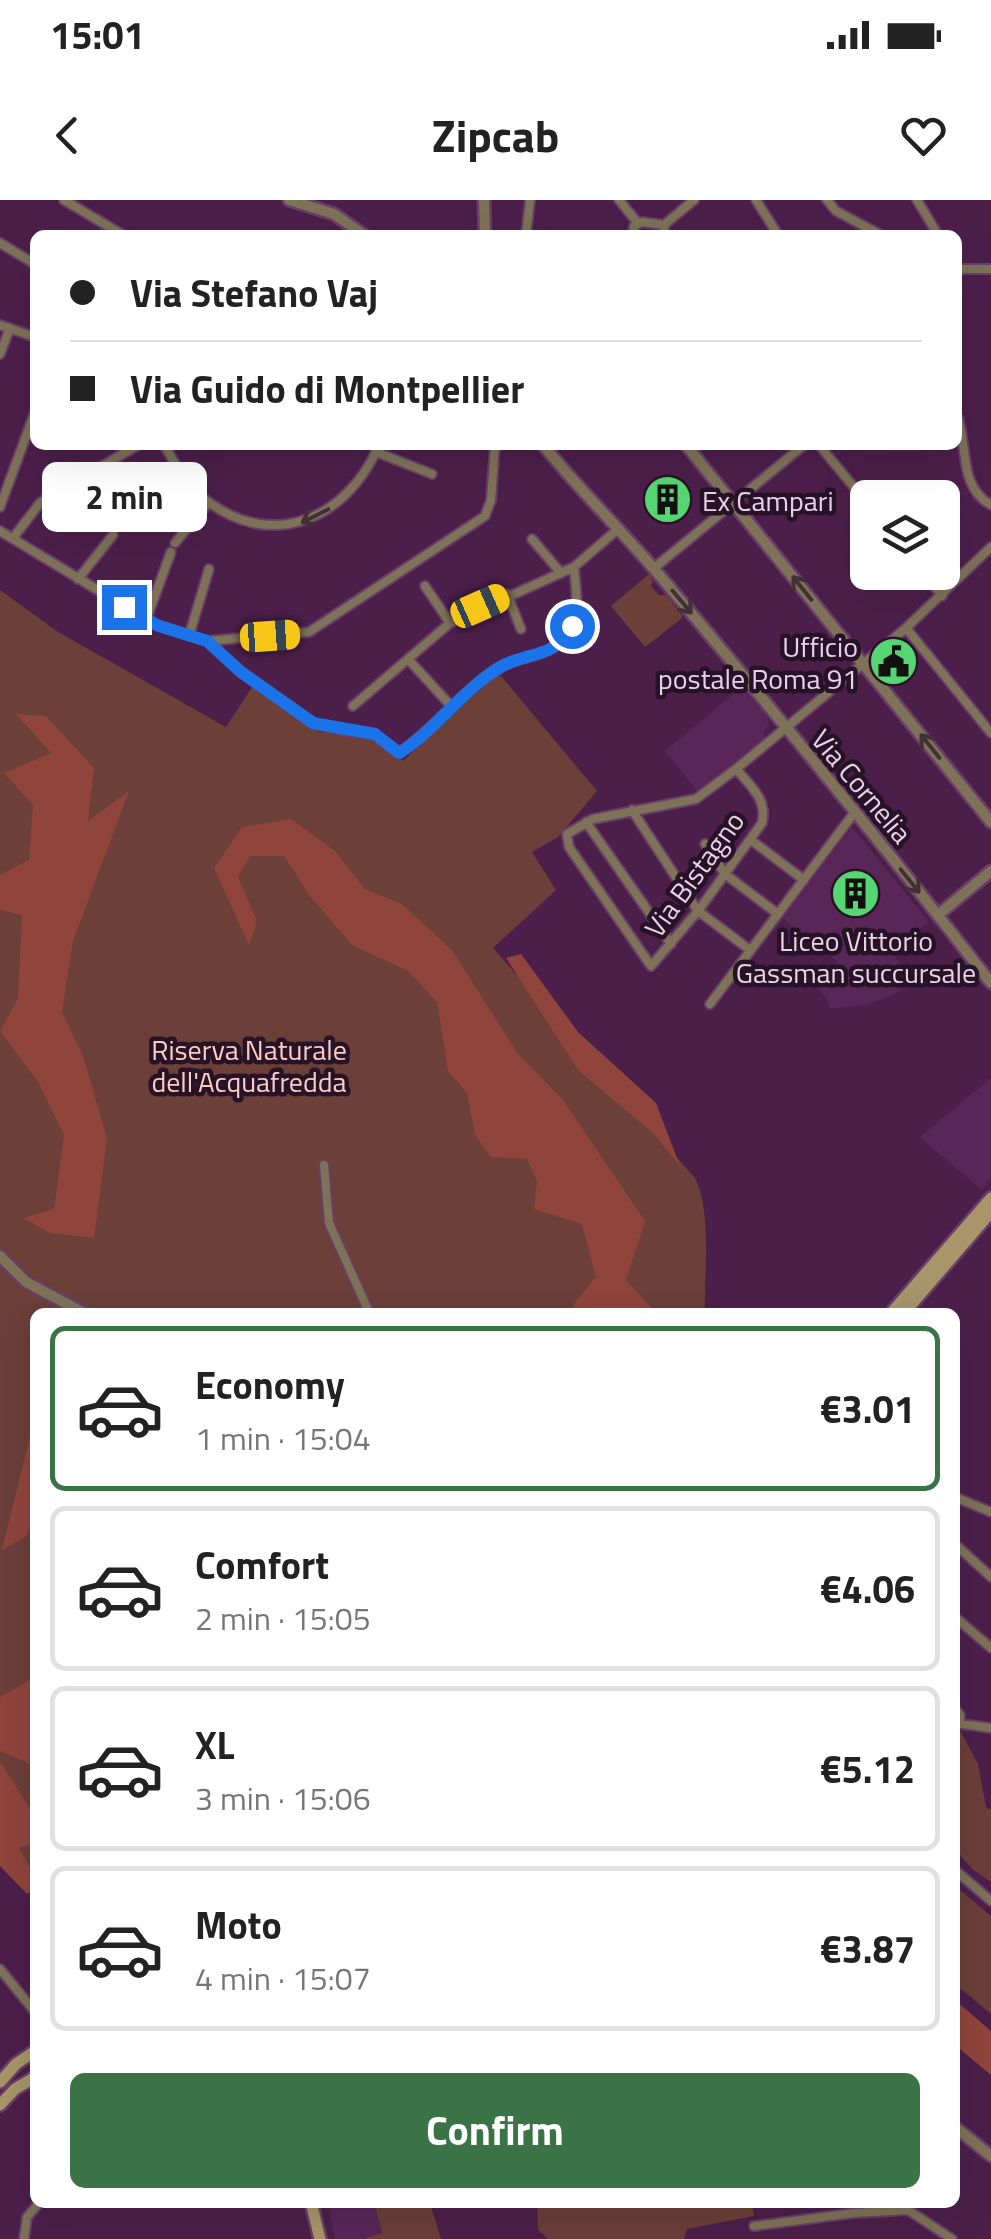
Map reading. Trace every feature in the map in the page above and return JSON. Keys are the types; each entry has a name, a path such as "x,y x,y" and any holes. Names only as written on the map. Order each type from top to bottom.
{"main road":[{"path":"895,1308 991,1198"},
{"path":"908,1308 991,1212"},
{"path":"0,2082 30,2054"},
{"path":"0,2105 30,2079"},
{"path":"313,2208 320,2239"}],"street":[{"path":"64,200 115,230"},
{"path":"289,200 334,214 357,230"},
{"path":"484,200 485,230"},
{"path":"527,230 530,200"},
{"path":"619,200 637,222 664,230 694,200"},
{"path":"756,200 775,230"},
{"path":"827,200 836,211 872,230"},
{"path":"917,200 935,230"},
{"path":"635,230 637,222"},
{"path":"0,243 30,261"},
{"path":"962,270 991,269"},
{"path":"0,354 5,326 30,335"},
{"path":"0,507 30,426"},
{"path":"962,439 971,486 991,506"},
{"path":"13,538 42,502 130,450"},
{"path":"167,450 182,476 226,514 257,523 300,524 338,501 376,450"},
{"path":"382,450 432,474"},
{"path":"0,532 146,620 189,636 207,641 308,632 478,522 490,507 496,450"},
{"name":"Via Cornelia","path":"547,450 586,498 654,568 991,983"},
{"path":"690,450 991,822"},
{"path":"654,568 798,450"},
{"path":"824,450 850,482"},
{"path":"125,521 137,506 182,476"},
{"path":"146,620 173,548 209,502"},
{"path":"353,706 450,623 574,567 618,528"},
{"path":"78,579 113,535"},
{"path":"532,539 561,572"},
{"name":"Via Bistagno","path":"736,769 764,808 762,823 654,966 649,965 567,843 568,833 586,822 696,799 906,628 991,547"},
{"path":"207,641 241,672 313,723 375,734 398,753 501,667 549,651 562,640 576,612 574,567"},
{"path":"189,636 209,569"},
{"path":"425,586 450,623"},
{"path":"937,590 942,596"},
{"path":"507,594 521,629"},
{"path":"906,628 991,733"},
{"path":"408,658 452,708"},
{"path":"632,810 698,910 750,950"},
{"path":"710,1004 854,813"},
{"path":"586,822 670,944"},
{"path":"751,840 804,880"},
{"path":"705,844 725,874 778,914"},
{"path":"938,915 991,870"},
{"path":"324,1166 329,1223 367,1308"},
{"path":"0,1256 26,1282 75,1308"},
{"path":"960,1498 989,1507"},
{"path":"960,1549 991,1578"},
{"path":"960,1621 991,1648"},
{"path":"960,1724 991,1728"},
{"path":"960,1874 991,1901"},
{"path":"0,1969 30,2006"},
{"path":"960,2130 991,2156"},
{"path":"24,2239 27,2217 35,2208"},
{"path":"754,2226 908,2210 952,2239"}],"shaded area":[{"path":"742,687 767,716 769,724 763,732 766,738 700,794 665,751"},
{"path":"16,714 46,716 94,768 88,821 129,791 73,941 62,1012 83,1056 107,1138 94,1238 50,1233 23,1218 54,1209 64,1135 38,1082 0,1031 18,998 22,915 0,910 0,875 29,860 33,805 4,773 51,753"},
{"path":"291,819 335,851 365,889 402,904 452,950 518,1054 563,1100 645,1221 626,1280 653,1308 573,1308 596,1277 582,1224 534,1209 537,1181 527,1159 491,1157 475,1135 467,1093 448,1071 437,1002 408,971 352,945 309,895 284,856 250,856 238,877 257,921 249,945 214,868 242,827"},
{"path":"852,827 929,922 898,945 896,959 913,975 899,992 868,1004 829,1009 828,999 819,990 837,961 782,918"},
{"path":"521,954 578,1032 656,1103 680,1166 654,1134 578,1070 506,958"},
{"path":"991,1078 991,1178 982,1190 920,1137"},
{"path":"30,1436 30,1528 25,1537 2,1550"},
{"path":"30,1680 30,1764 0,1751 0,1697"},
{"path":"0,1762 30,1808 30,1845 19,1848 30,1867 30,1892 27,1894 0,1866"},
{"path":"960,2004 991,2031 991,2075 960,2049"},
{"path":"329,2208 375,2208 382,2233 362,2239 335,2239"}],"green space":[{"path":"649,574 651,586 659,595 666,595 682,615 645,647 611,606"},
{"name":"Riserva Naturale dell'Acquafredda","path":"0,590 58,632 226,727 252,687 320,732 374,737 403,761 490,678 501,676 597,791 558,837 532,852 556,890 493,948 695,1178 704,1208 705,1308 30,1308 30,1889 0,1852"},
{"path":"960,1732 978,1764 986,1807 991,1810 991,1882 960,1855"},
{"path":"960,1890 991,1916 991,2014 960,1988"},
{"path":"375,2208 432,2208 441,2239 362,2239 382,2233"},
{"path":"537,2208 753,2208 754,2216 687,2229 684,2239 548,2239 538,2230"}],"place":[{"name":"Ex Campari","path":"667,500"},
{"name":"Ufficio postale Roma 91","path":"893,662"},
{"name":"Liceo Vittorio Gassman succursale","path":"856,893"}],"route":[{"path":"124,607 159,626 207,641 241,672 313,723 375,734 399,753 493,672 552,650 572,626"}]}
